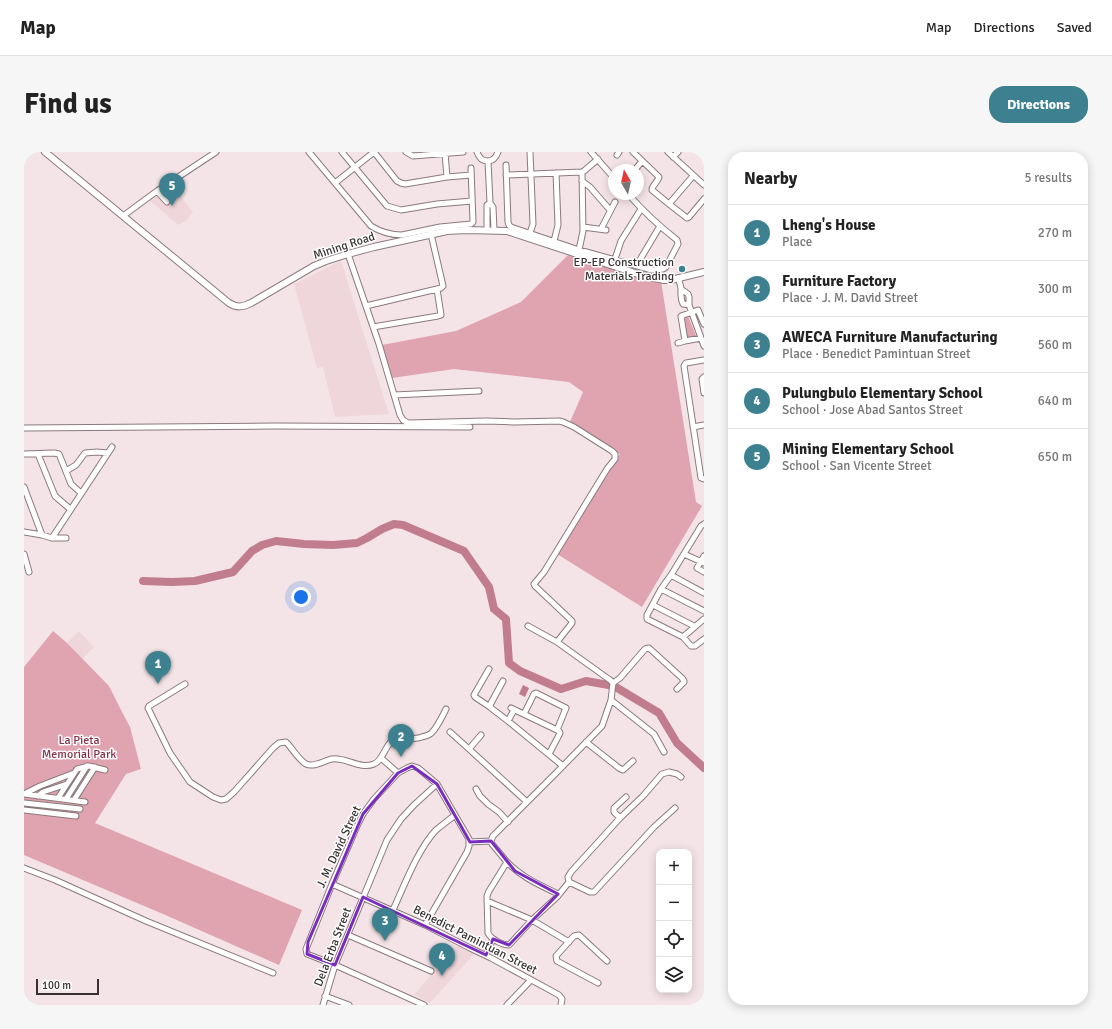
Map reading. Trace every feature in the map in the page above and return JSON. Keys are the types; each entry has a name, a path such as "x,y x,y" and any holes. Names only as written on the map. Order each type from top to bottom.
{"street":[{"name":"Mining Road","path":"45,152 229,303 239,307 243,307 251,303 314,266 326,261 348,254 447,231 507,231 652,278 664,280 704,272"},
{"path":"123,216 216,152"},
{"path":"309,152 371,226 375,229 396,235 446,226 471,224 473,222 471,168"},
{"path":"342,152 387,206 400,210 437,204 472,201"},
{"path":"335,183 374,152 398,181 405,184 447,177 471,175"},
{"path":"406,152 413,156 463,152"},
{"path":"477,152 482,160 488,161 494,159 498,152"},
{"path":"530,152 533,224 530,233"},
{"path":"591,152 608,171"},
{"path":"633,152 658,177 652,187 652,190 687,218 704,199"},
{"path":"668,152 692,176 704,185"},
{"path":"673,157 678,152"},
{"path":"445,153 447,177"},
{"path":"506,175 582,172 598,159"},
{"path":"488,161 490,203 493,207 494,230"},
{"path":"639,164 642,161"},
{"path":"506,165 509,225 511,227 579,250 652,270 663,269 666,267 678,242 641,209 633,200"},
{"path":"579,250 583,227 582,172"},
{"path":"554,241 558,225 556,173"},
{"path":"669,204 692,176"},
{"path":"582,181 590,187 610,210"},
{"path":"158,191 168,202"},
{"path":"583,227 604,230 610,210 615,202"},
{"path":"487,230 486,208 490,203"},
{"path":"615,259 621,241 641,209"},
{"path":"487,219 494,219"},
{"path":"638,266 641,258 660,226"},
{"path":"366,306 441,288 443,286 431,234"},
{"path":"348,254 398,409 403,420 408,423 488,421 563,422 574,427 615,454 615,458 544,572 534,584 571,620 572,623 557,642"},
{"path":"678,278 681,289 688,294 691,312 703,342 684,341 678,343"},
{"path":"373,328 441,315 437,289"},
{"path":"684,341 681,316 699,310 704,324"},
{"path":"704,360 686,363 684,366 701,478 704,479"},
{"path":"704,377 702,379 704,393"},
{"path":"394,395 479,391"},
{"path":"401,426 403,420"},
{"path":"693,427 704,425"},
{"path":"24,428 470,427"},
{"path":"52,538 112,447"},
{"path":"66,471 76,465 85,454 96,452 108,453"},
{"path":"24,454 59,454 71,484 81,493"},
{"path":"38,454 55,496 70,509"},
{"path":"24,487 42,535"},
{"path":"704,524 701,526 661,589 647,615 647,619 682,636 693,647 704,639"},
{"path":"24,532 52,538 66,538"},
{"path":"24,554 29,572"},
{"path":"684,554 702,563"},
{"path":"704,556 702,563 698,568 704,572"},
{"path":"671,575 704,592"},
{"path":"661,589 704,611"},
{"path":"653,605 694,626"},
{"path":"682,636 704,619"},
{"path":"528,626 557,642 585,661 612,685"},
{"path":"491,841 493,836 602,726 611,700 612,685 645,649 649,648 682,678 684,682 677,689"},
{"path":"489,668 474,695 475,697 508,721 563,766"},
{"path":"490,707 490,703 503,681"},
{"path":"185,684 148,708 170,753 190,782 213,797 221,800 226,799 277,744 283,742 288,744 304,762 309,765 338,758 364,765 370,765 378,762 385,750 395,738 399,737 410,739 429,734 433,731 446,708"},
{"path":"524,714 534,694 536,693 566,708 558,730 560,733 549,754"},
{"path":"611,700 654,734 664,752"},
{"path":"508,721 513,709 558,730"},
{"path":"450,732 527,802"},
{"path":"469,749 481,735"},
{"path":"586,742 623,770 633,761"},
{"path":"381,758 398,773"},
{"path":"66,799 87,766"},
{"path":"58,798 76,769 87,766 105,770"},
{"name":"J. M. David Street","path":"335,965 308,954 306,952 308,942 363,814 374,799 398,773 412,766 418,768 437,784 470,842"},
{"path":"74,800 95,768"},
{"path":"507,862 489,891 487,901 488,933 493,939 508,946 532,920 546,908 569,882 569,874 662,774 670,772 681,777"},
{"path":"24,794 40,786 74,774"},
{"path":"38,796 43,792 67,784"},
{"name":"Dela Erba Street","path":"323,1005 335,965 387,840 393,830 414,804 437,784"},
{"path":"476,789 480,796 499,812 508,822"},
{"path":"51,798 62,793"},
{"path":"24,794 85,802"},
{"path":"620,818 614,812 614,808 626,797"},
{"path":"24,803 80,809"},
{"path":"569,882 590,892 594,892 654,827 675,808"},
{"path":"24,810 76,816"},
{"path":"393,910 418,857 426,844 436,831 455,815"},
{"path":"425,925 468,852 470,842 491,841"},
{"path":"491,841 515,871 531,881 558,894"},
{"path":"24,868 55,880 146,921 273,973"},
{"name":"Benedict Pamintuan Street","path":"332,884 393,910 486,955 559,995 562,999 561,1005"},
{"path":"487,901 532,920 569,942"},
{"path":"348,935 430,971"},
{"path":"598,983 556,960 556,956 574,936 579,936 607,961"},
{"path":"486,955 493,939"},
{"path":"335,965 424,1005"},
{"path":"507,1005 531,980"},
{"path":"325,996 349,1005"}],"highlighted area":[{"path":"412,766 437,784 470,842 491,841 515,871 558,894 509,945 493,939 486,955 363,897 335,965 307,954 308,942 363,814 398,773"}],"shaded area":[{"path":"170,185 193,212 186,221 178,225 148,199"},
{"path":"341,261 389,414 335,417 323,367 317,368 294,284"},
{"path":"79,631 94,647 82,659 67,643"},
{"path":"523,685 529,688 525,697 519,694"},
{"path":"459,945 474,954 430,1003 414,995 454,948"}],"green space":[{"path":"568,255 661,281 696,502 702,506 642,607 557,554 620,454 570,422 583,392 569,382 454,369 392,378 382,345 456,331 521,302"},
{"path":"686,315 689,318 696,337 686,339 681,317"},
{"name":"La Pieta Memorial Park","path":"53,631 67,643 109,686 130,727 141,769 126,774 95,823 302,910 279,965 24,855 24,667"}],"waterway":[{"path":"143,581 195,581 233,572 252,551 262,545 276,541 333,545 357,543 394,524 403,525 464,551 489,587 494,609 506,619 509,663 520,671 561,689 586,681 614,686 659,713 677,743 704,768"}],"place":[{"name":"Mining Elementary School","path":"172,206"},
{"name":"EP-EP Construction Materials Trading","path":"682,269"},
{"name":"Lheng's House","path":"158,684"},
{"name":"Furniture Factory","path":"401,757"},
{"name":"AWECA Furniture Manufacturing","path":"385,941"},
{"name":"Pulungbulo Elementary School","path":"442,976"}]}
